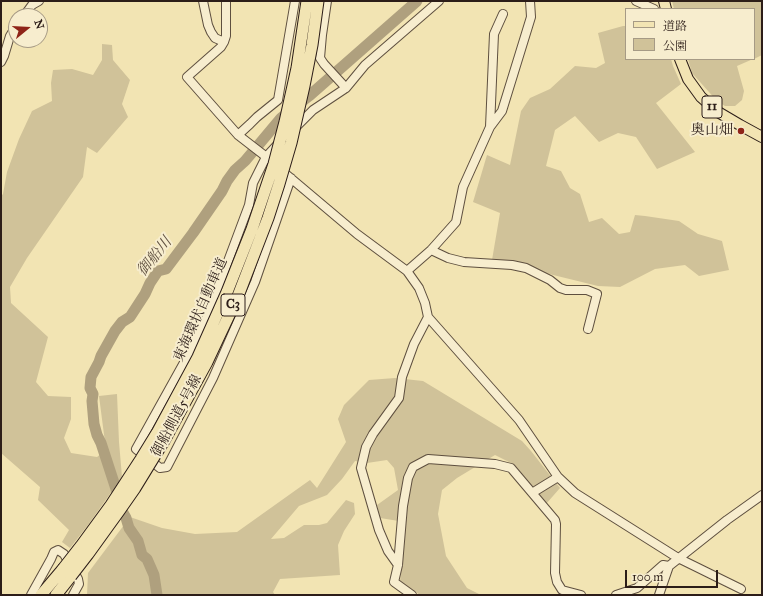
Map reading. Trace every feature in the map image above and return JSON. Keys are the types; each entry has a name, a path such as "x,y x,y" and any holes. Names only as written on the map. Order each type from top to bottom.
{"highway":[{"name":"東海環状自動車道","path":"56,595 81,546 127,482 157,433 198,357 227,292 252,229 274,164 297,68 307,1"},
{"name":"東海環状自動車道","path":"41,595 88,554 135,488 165,439 207,362 238,296 268,218 291,143 312,45 318,1"}],"main road":[{"name":"11","path":"680,60 688,79 701,97 718,112 762,137"}],"street":[{"path":"30,8 39,1"},
{"path":"203,1 211,32 215,38 224,42"},
{"path":"226,1 226,36 224,42 221,47 187,77 241,137 357,234 407,271 418,288 425,303 428,317 519,420 558,476 575,493 678,558 741,589"},
{"path":"241,137 250,124 278,100 295,1"},
{"path":"327,1 320,58 344,86"},
{"name":"御船側道5号線","path":"291,178 255,282 213,378 167,467 160,468 136,449 186,359 209,312 249,205 253,183 265,156 313,110 344,86 365,65 439,1"},
{"path":"407,271 431,250 456,222 463,187 490,126 502,111 531,17 530,1"},
{"path":"636,1 652,8"},
{"path":"490,126 494,34 503,14"},
{"path":"290,36 322,35"},
{"path":"1,62 8,43"},
{"path":"431,250 448,258 464,262 512,265 526,268 550,280 560,288 566,290 588,290 596,294 588,329"},
{"path":"228,260 255,282"},
{"path":"398,565 388,551 378,530 361,468 366,447 373,434 399,398 402,377 414,344 428,317"},
{"path":"186,359 213,378"},
{"path":"412,595 394,582 398,565 403,506 408,478 414,467 428,459 495,464 511,468 555,520 556,582 562,590 581,595"},
{"path":"532,493 558,476"},
{"path":"659,595 669,566 762,495"},
{"path":"31,595 54,552 58,550 64,554 78,579 79,584 73,595"},
{"path":"616,595 637,588 663,565 669,566"}],"green space":[{"path":"672,1 762,1 762,55 755,58 755,8 674,8"},
{"path":"625,26 625,60 671,60 681,84 656,103 695,152 657,169 636,137 618,133 599,142 575,116 555,130 546,166 561,171 570,188 580,194 589,222 602,218 619,234 630,232 635,215 679,221 698,234 722,241 729,270 699,276 685,265 655,269 620,287 598,286 492,260 500,213 473,202 487,155 510,165 521,111 530,98 550,89 575,66 596,68 605,63 598,33"},
{"path":"102,44 112,45 113,60 130,80 122,104 128,117 97,153 87,147 83,177 27,258 10,287 11,303 48,337 36,382 48,396 71,397 71,419 64,438 71,453 97,457 106,450 99,396 117,394 122,477 70,548 62,542 69,530 38,500 40,487 1,453 1,196 3,194 7,172 19,139 32,111 52,101 51,83 53,70 72,69 93,75 102,60"},
{"path":"688,60 751,60 737,66 744,91 742,100 735,106 725,106 717,101 692,73"},
{"path":"395,378 423,381 522,441 560,488 546,504 511,463 495,455 457,478 442,490 438,514 446,556 467,588 481,595 420,595 400,581 405,522 380,518 377,505 398,490 394,468 387,460 367,463 355,461 342,479 327,495 299,506 271,539 284,538 304,525 319,525 327,523 346,500 354,503 355,514 344,531 338,545 340,575 280,579 273,592 275,595 87,595 88,573 130,517 162,528 195,534 237,532 310,480 317,488 346,442 338,419 344,405 369,380"}],"waterway":[{"name":"御船川","path":"157,595 154,575 147,559 142,555 138,541 129,528 126,518 117,502 117,492 94,424 92,401 93,394 90,388 91,377 115,331 122,322 130,317 158,271 166,269 193,233 235,170 245,161 281,118 309,96 417,1"}],"place":[{"name":"奥山畑","path":"741,131"}]}
